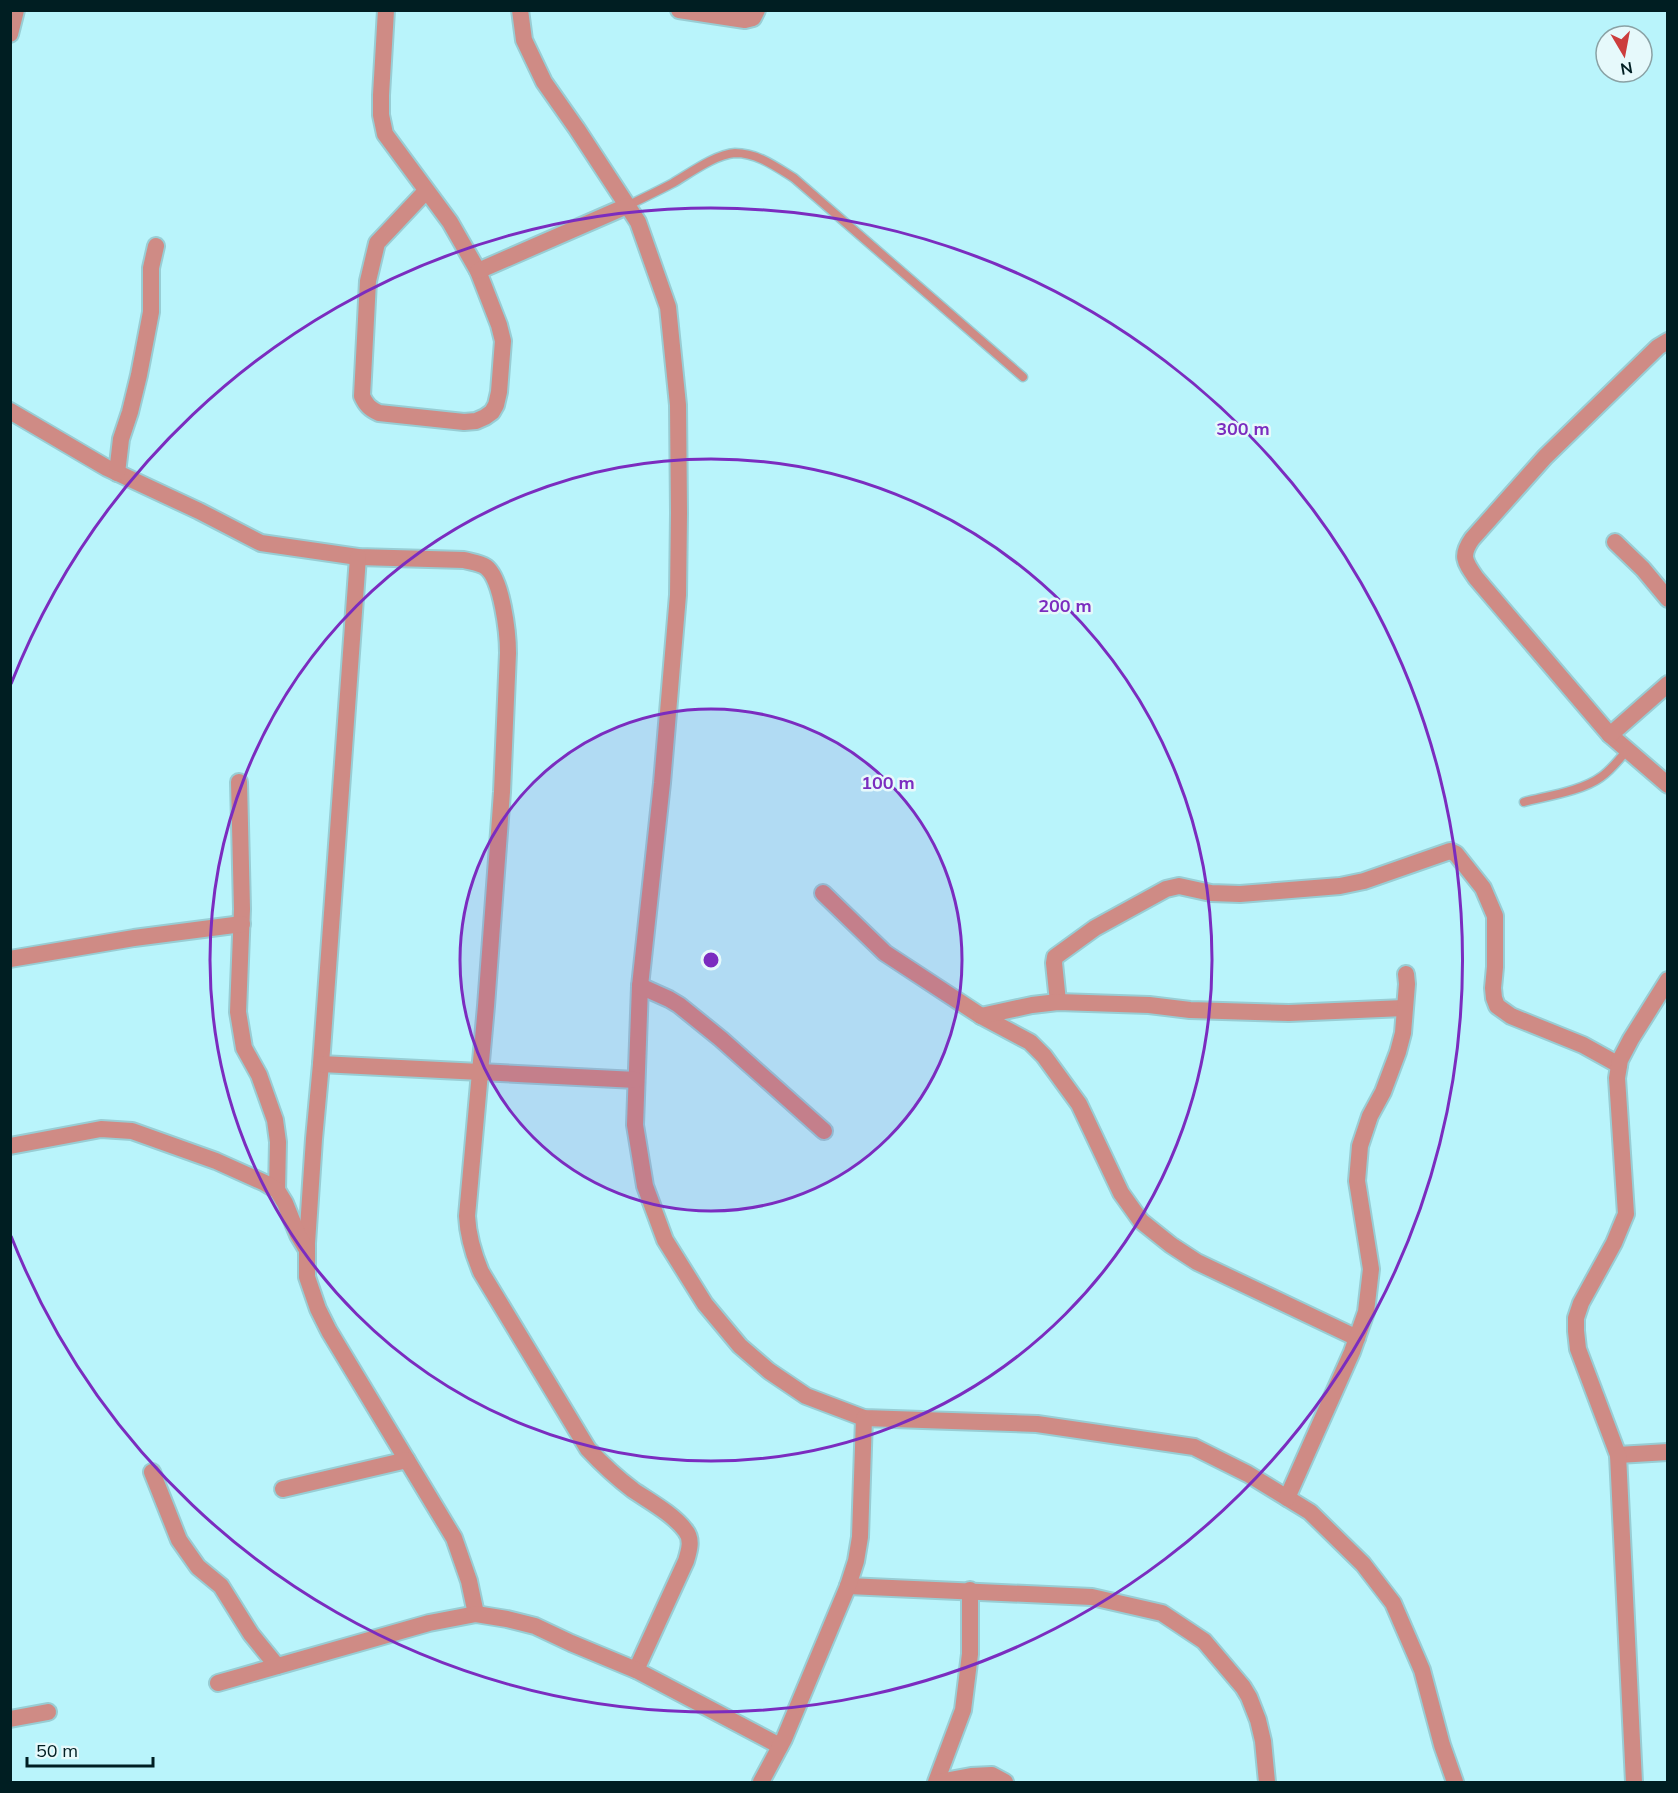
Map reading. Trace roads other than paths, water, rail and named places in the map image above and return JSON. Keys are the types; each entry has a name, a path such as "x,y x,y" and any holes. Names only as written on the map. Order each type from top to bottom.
{"street":[{"path":"10,34 16,10"},
{"path":"386,10 381,95 383,127 390,142 450,222 478,271 500,325 503,341 499,392 492,412 476,421 464,422 379,413 365,404 362,396 368,281 377,243 426,191"},
{"path":"520,10 524,40 544,81 638,222 668,307 678,405 678,596 663,783 639,986 635,1125 645,1186 665,1240 705,1304 740,1346 769,1371 806,1396 864,1418 1037,1424 1194,1447 1248,1474 1310,1512 1363,1564 1393,1603 1422,1670 1442,1745 1455,1782"},
{"path":"679,10 745,20 753,18 757,10"},
{"path":"478,271 627,206"},
{"path":"117,473 122,439 139,375 151,312 151,268 156,246"},
{"path":"1668,341 1658,347 1545,458 1472,539 1464,554 1476,578 1610,735 1668,786"},
{"path":"10,411 117,473 261,543 358,557 464,560 488,568 493,577 502,601 508,636 502,792 486,1006 466,1216 468,1236 481,1272 588,1449 631,1488 669,1515 686,1530 690,1539 686,1561 636,1670"},
{"path":"1615,542 1668,599"},
{"path":"358,557 314,1139 307,1277 318,1309 338,1346 454,1538 469,1581 476,1614"},
{"path":"1610,735 1668,684"},
{"path":"239,783 242,836 242,924 238,1012 244,1048 259,1075 275,1120 278,1142 277,1191"},
{"path":"1058,1002 1055,957 1095,928 1166,889 1179,886 1211,893 1240,894 1340,886 1364,881 1450,851 1456,854 1483,888 1495,916 1493,988 1497,1006 1511,1016 1583,1045 1619,1065"},
{"path":"823,893 885,953 981,1016 1030,1042 1044,1056 1079,1104 1121,1193 1141,1221 1197,1262 1357,1338"},
{"path":"10,959 242,924"},
{"path":"1287,1498 1357,1338 1366,1312 1371,1269 1357,1181 1360,1146 1370,1116 1394,1067 1403,1033 1406,974"},
{"path":"1634,1782 1618,1455 1578,1349 1576,1318 1581,1303 1614,1243 1626,1214 1617,1078 1619,1065 1631,1039 1668,980"},
{"path":"639,986 679,1005 721,1039 824,1131"},
{"path":"981,1016 1058,1002 1149,1005 1190,1010 1266,1013 1404,1008"},
{"path":"321,1064 636,1080"},
{"path":"10,1146 101,1129 132,1131 216,1161 265,1183 277,1191 307,1251"},
{"path":"761,1782 780,1746 848,1586 856,1561 860,1537 864,1418"},
{"path":"1618,1455 1668,1452"},
{"path":"283,1490 406,1460"},
{"path":"152,1472 179,1540 198,1567 221,1586 251,1634 277,1666"},
{"path":"848,1586 1092,1597 1162,1613 1204,1641 1250,1697 1262,1733 1268,1782"},
{"path":"970,1590 970,1654 963,1710 937,1782 992,1775 1005,1782"},
{"path":"218,1683 429,1623 485,1614 535,1626 571,1644 636,1670 780,1746"},
{"path":"10,1719 48,1712"}],"lane":[{"path":"627,206 725,155 736,153 764,159 794,178 1023,377"},
{"path":"1524,802 1598,779 1611,769 1627,750"}]}
